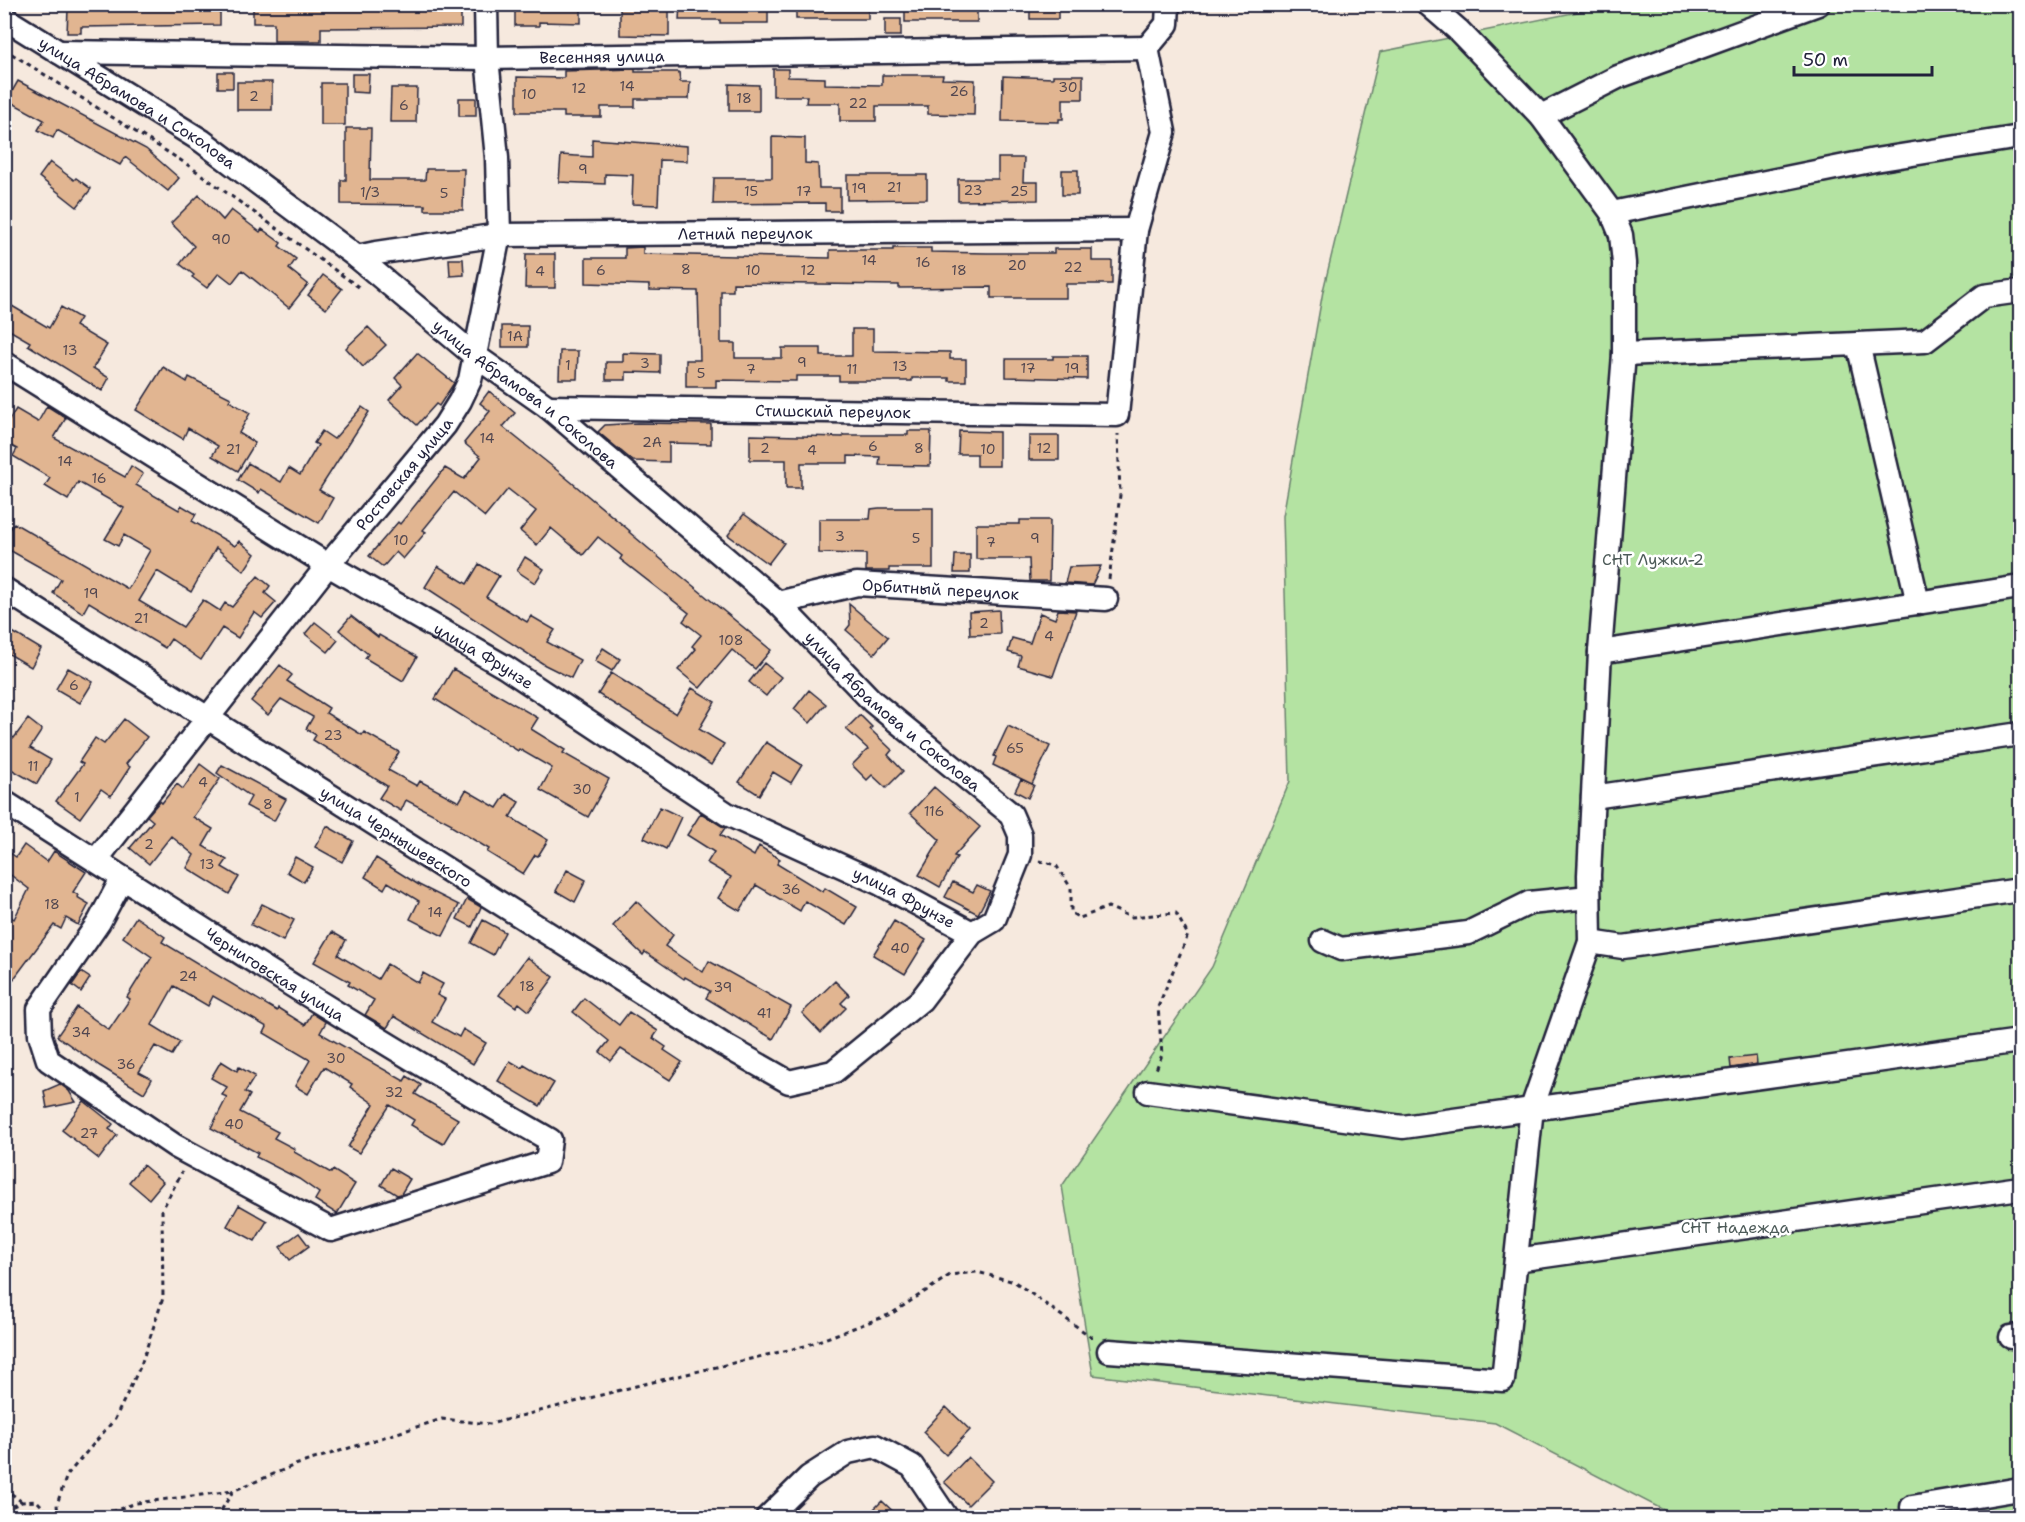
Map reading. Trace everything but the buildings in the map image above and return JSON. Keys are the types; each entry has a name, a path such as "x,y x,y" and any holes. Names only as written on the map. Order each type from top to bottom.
{"street":[{"name":"Ростовская улица","path":"96,860 328,565 446,425 470,380 499,236 497,159 487,58 486,4"},
{"path":"1117,415 1136,230 1164,132 1147,48 1167,24 1168,4"},
{"path":"1109,1351 1503,1380 1532,1108 1590,942 1589,897 1600,652 1624,354 1623,254 1621,235 1612,213 1541,116 1458,30 1428,4"},
{"path":"1541,116 1618,77 1818,4"},
{"name":"улица Абрамова и Соколова","path":"4,18 202,141 357,257 474,355 548,407 778,603 872,701 1011,814 1020,835 1020,855"},
{"name":"Весенняя улица","path":"57,52 487,58 1147,48"},
{"path":"1612,213 1875,160 2020,137"},
{"name":"Летний переулок","path":"357,257 375,252 499,236 1136,230"},
{"path":"1624,354 1925,341 1984,296 2020,291"},
{"path":"1858,344 1918,603"},
{"name":"улица Фрунзе","path":"4,363 328,565 504,667 727,814 881,884 972,933"},
{"name":"Стишский переулок","path":"548,407 1117,415"},
{"name":"Орбитный переулок","path":"778,603 857,584 1106,599"},
{"path":"1600,652 2020,587"},
{"name":"улица Чернышевского","path":"4,588 724,1045 789,1082 833,1072 842,1065 921,1000 972,933"},
{"path":"1593,797 2020,734"},
{"name":"Черниговская улица","path":"4,802 122,879 449,1083 550,1140 547,1162 331,1230 191,1155"},
{"path":"972,933 994,920 1020,855"},
{"path":"122,879 99,922 39,1009 40,1035 48,1060 191,1155"},
{"path":"1590,942 1623,947 2020,890"},
{"path":"1323,941 1341,949 1468,933 1529,903 1589,897"},
{"path":"1148,1092 1403,1127 2020,1041"},
{"path":"1516,1260 2020,1188"},
{"path":"767,1518 808,1477 848,1452 874,1446 912,1466 947,1518"},
{"path":"1913,1518 1912,1507 2020,1489"}],"path":[{"path":"4,49 185,163 366,292"},
{"path":"1106,599 1120,495 1117,415"},
{"path":"1020,855 1056,865 1071,888 1071,913 1080,918 1108,907 1131,917 1176,913 1188,935 1158,1007 1162,1055 1148,1092"},
{"path":"58,1518 57,1504 67,1475 116,1419 141,1365 163,1298 162,1210 191,1155"},
{"path":"94,1518 136,1503 233,1491 295,1465 442,1419 490,1424 805,1346 891,1314 950,1275 977,1272 1015,1282 1109,1351"},
{"path":"4,1488 22,1502"},
{"path":"221,1518 219,1514 233,1491"},
{"path":"4,1510 22,1502 36,1501 53,1518"}],"green space":[{"path":"1612,5 2020,5 2020,1517 1677,1517 1495,1423 1093,1375 1062,1186 1212,967 1290,781 1283,516 1323,291 1380,52"}],"park label":[{"name":"СНТ Лужки-2","path":"1653,559"},
{"name":"СНТ Надежда","path":"1735,1227"}]}
